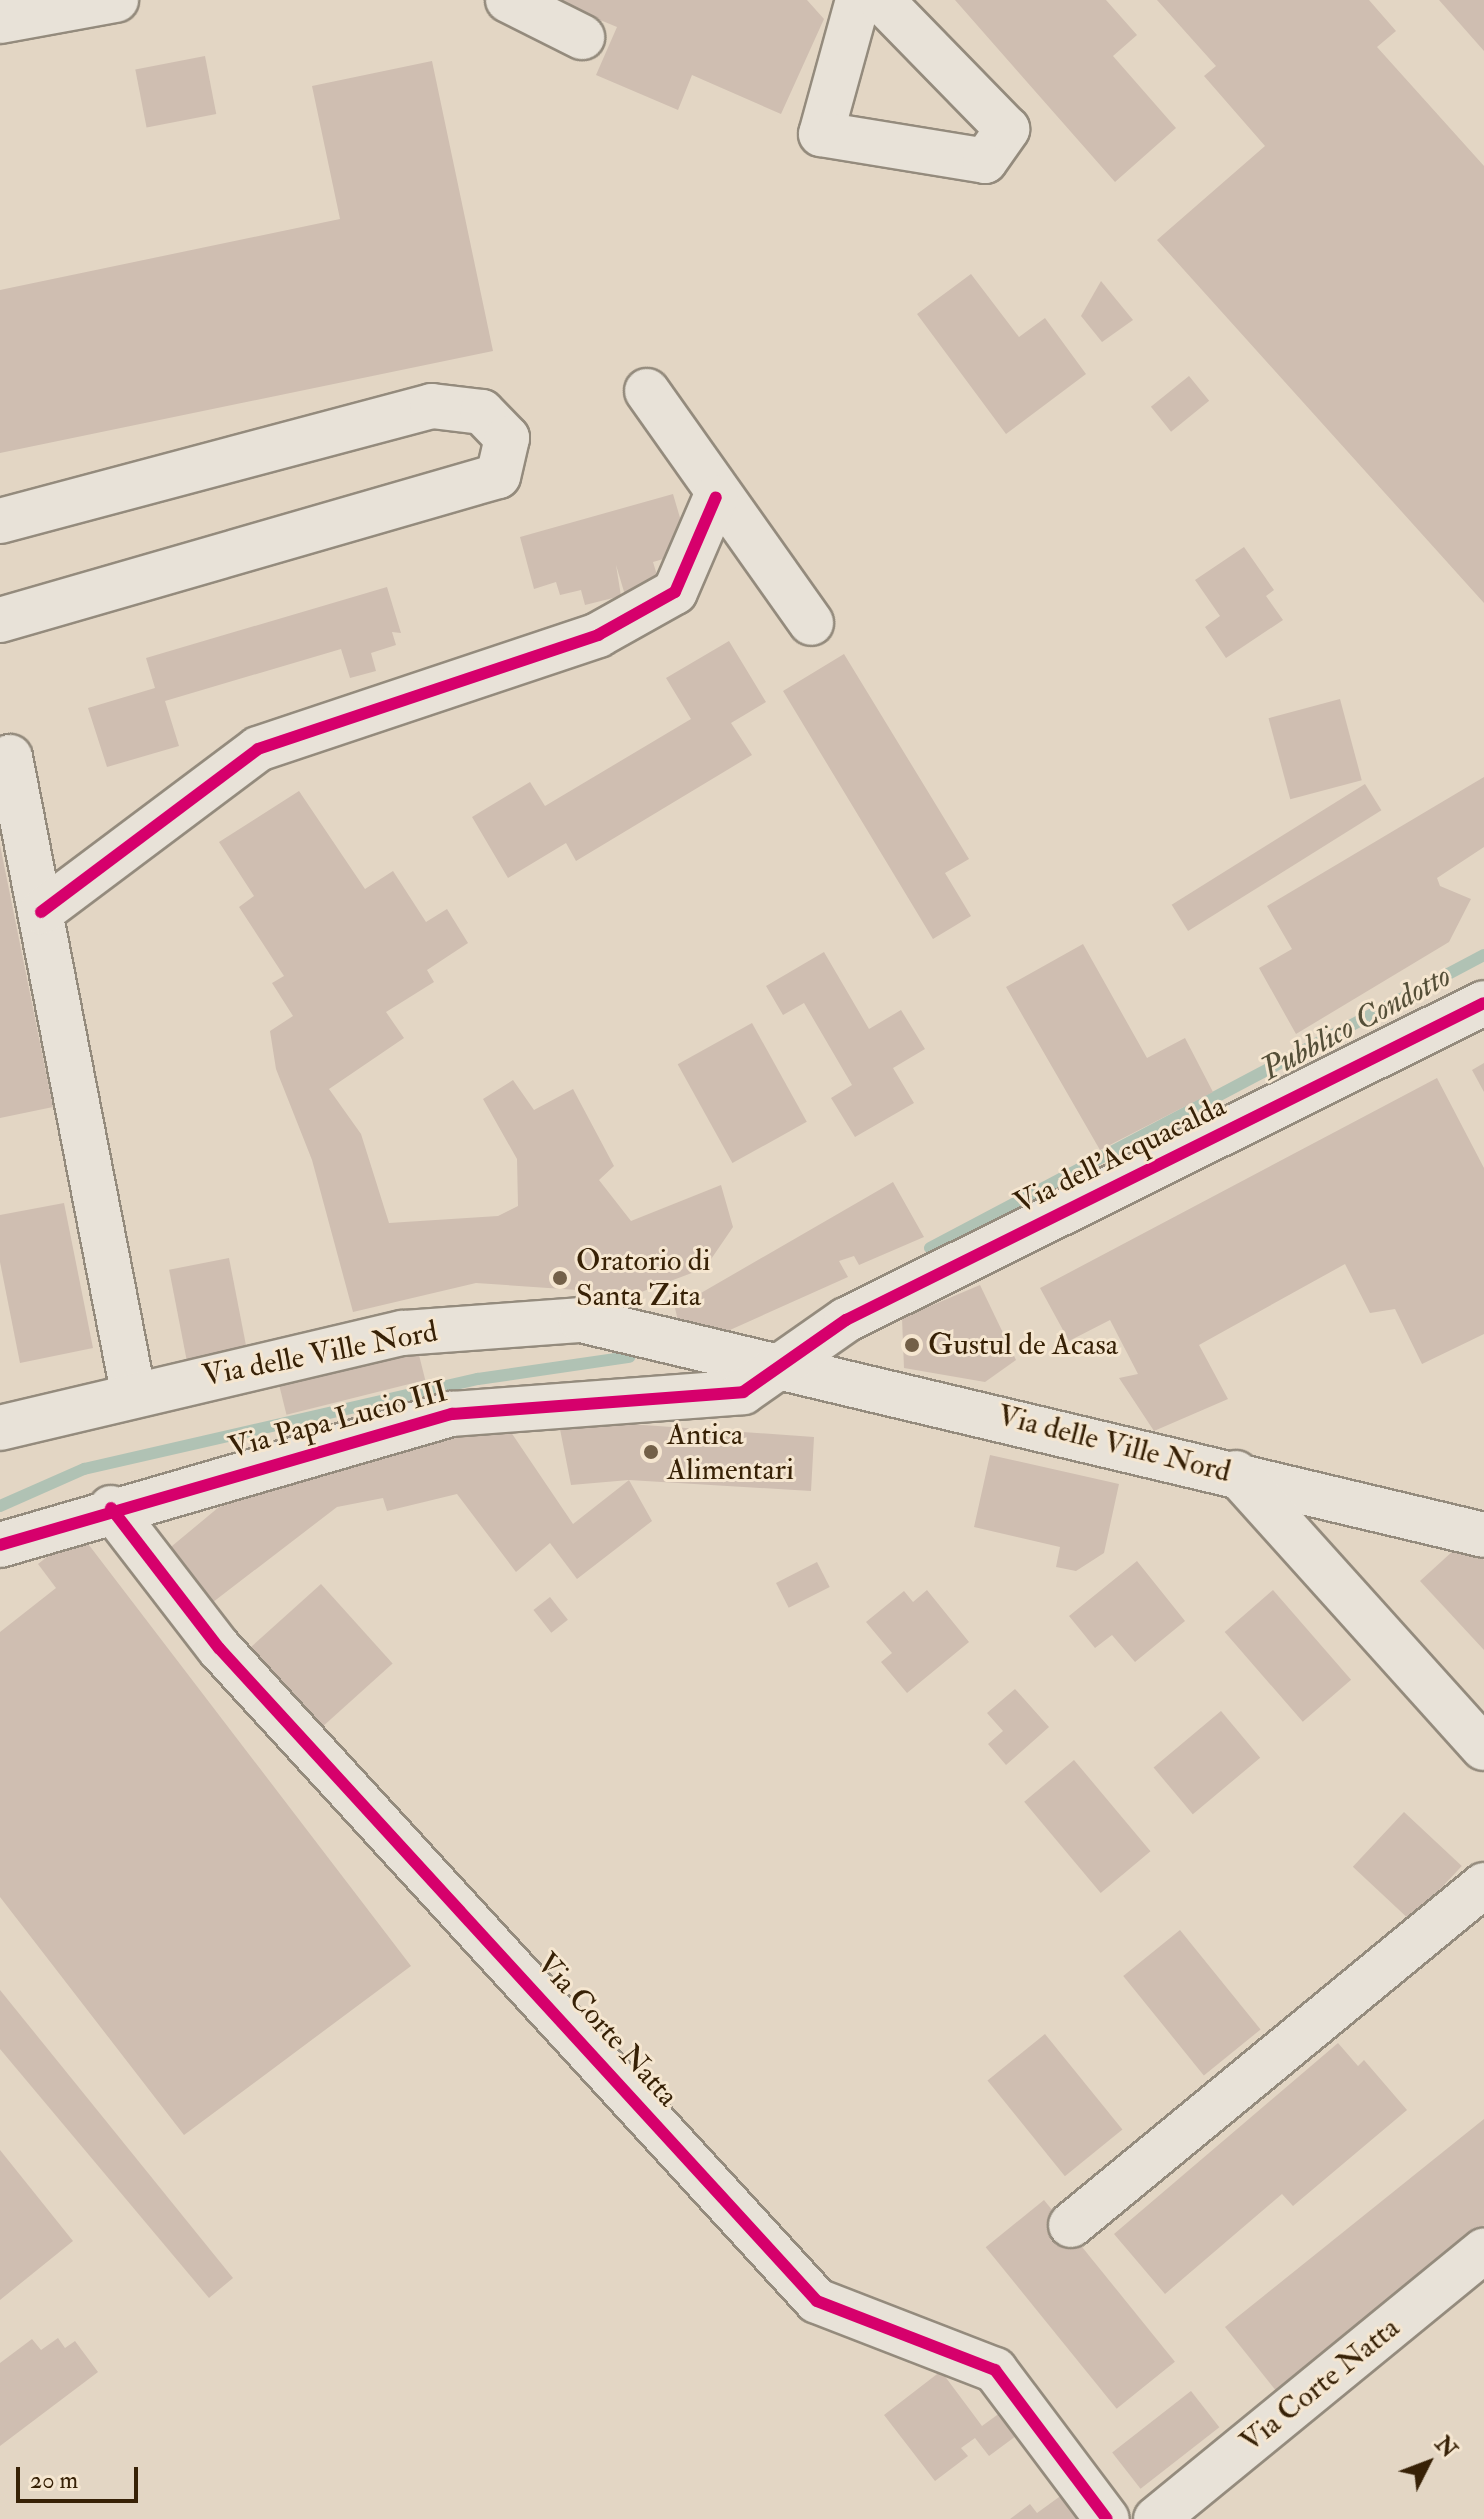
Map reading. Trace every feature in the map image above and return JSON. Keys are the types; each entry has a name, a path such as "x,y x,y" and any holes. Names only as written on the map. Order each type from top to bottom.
{"street":[{"path":"0,21 116,0"},
{"path":"508,0 582,37"},
{"path":"858,0 821,134 985,161 1007,129 881,0"},
{"path":"647,391 716,497 811,623"},
{"path":"0,521 432,406 482,412 507,438 498,476 0,620"},
{"path":"41,912 258,749 598,635 675,592 716,497"},
{"path":"10,757 133,1392"},
{"name":"Via dell'Acquacalda","path":"787,1364 846,1320 1484,1003"},
{"name":"Via delle Ville Nord","path":"0,1428 133,1392 403,1333 544,1318 644,1333 787,1364 1484,1535"},
{"name":"Via Papa Lucio III","path":"0,1545 111,1508 452,1414 743,1392 787,1364"},
{"path":"1236,1473 1484,1748"},
{"name":"Via Corte Natta","path":"111,1508 219,1648 817,2301 995,2370 1107,2519"},
{"path":"1071,2225 1484,1885"},
{"name":"Via Corte Natta","path":"1156,2519 1484,2251"}],"building":[{"path":"552,0 807,0 824,19 781,114 692,75 678,110 596,75 617,27"},
{"path":"955,0 1106,0 1137,35 1113,56 1176,128 1115,182"},
{"path":"1157,0 1369,0 1396,31 1377,47 1484,166 1484,603 1157,240 1265,146 1204,76 1216,66"},
{"path":"1439,0 1484,0 1484,51"},
{"path":"205,56 216,114 147,127 135,70"},
{"path":"432,61 493,351 0,453 0,290 340,219 312,86"},
{"path":"971,274 1019,337 1045,318 1086,374 1006,434 917,314"},
{"path":"1101,281 1133,320 1102,342 1081,316"},
{"path":"1189,376 1209,401 1171,432 1151,407"},
{"path":"673,494 686,538 677,555 653,562 660,585 625,595 616,565 621,596 585,605 581,590 560,595 556,582 534,589 520,537"},
{"path":"1244,547 1274,590 1266,596 1283,620 1226,658 1205,627 1220,616 1195,580"},
{"path":"387,587 401,633 392,632 396,645 371,653 376,671 350,678 341,649 165,701 179,746 107,767 88,708 155,688 146,658"},
{"path":"729,641 766,702 731,723 752,755 576,861 566,843 508,878 472,817 530,782 545,806 691,719 666,678"},
{"path":"844,654 969,859 945,873 971,916 933,939 783,691"},
{"path":"1340,699 1362,780 1290,799 1269,718"},
{"path":"1484,777 1484,847 1437,878 1440,886 1471,899 1449,942 1296,1034 1259,968 1292,949 1267,906"},
{"path":"1365,784 1381,810 1188,931 1172,905"},
{"path":"299,791 365,889 393,871 426,922 447,909 468,943 427,970 434,982 386,1012 404,1038 329,1089 361,1134 389,1223 498,1216 518,1206 517,1159 483,1099 513,1080 534,1110 573,1089 614,1166 599,1180 631,1221 721,1185 733,1227 705,1268 636,1294 476,1283 353,1312 312,1160 276,1069 270,1031 293,1016 272,983 284,976 239,907 254,896 219,842"},
{"path":"0,845 53,1107 0,1118"},
{"path":"1083,944 1147,1058 1185,1038 1213,1092 1100,1150 1006,987"},
{"path":"824,952 869,1029 901,1010 925,1049 893,1068 914,1103 855,1137 831,1098 852,1085 804,1003 783,1015 766,986"},
{"path":"752,1023 807,1122 732,1163 678,1064"},
{"path":"1484,1063 1484,1092 1472,1070"},
{"path":"1437,1078 1484,1168 1484,1334 1422,1364 1395,1309 1370,1313 1345,1264 1199,1345 1228,1399 1154,1431 1119,1378 1138,1374 1110,1320 1069,1341 1040,1288"},
{"path":"893,1182 924,1237 859,1265 854,1256 839,1261 848,1277 721,1334 678,1321 675,1308"},
{"path":"64,1203 93,1348 20,1363 0,1262 0,1215"},
{"path":"229,1258 247,1348 187,1360 169,1270"},
{"path":"980,1285 1016,1360 985,1382 904,1368 902,1318"},
{"path":"418,1351 425,1380 287,1415 279,1386"},
{"path":"502,1419 573,1524 629,1480 652,1521 577,1579 550,1543 516,1572 457,1494 387,1511 383,1498 337,1507 204,1609 160,1556 219,1507"},
{"path":"558,1419 814,1437 811,1491 629,1480 571,1485"},
{"path":"990,1455 1119,1484 1104,1553 1076,1571 1056,1567 1060,1547 974,1527"},
{"path":"79,1532 411,1966 184,2135 0,1897 0,1632 56,1588 38,1564"},
{"path":"1465,1540 1484,1560 1484,1650 1420,1581"},
{"path":"1137,1561 1185,1621 1135,1662 1112,1635 1095,1648 1069,1616"},
{"path":"817,1562 830,1587 789,1608 776,1583"},
{"path":"321,1584 393,1664 316,1732 244,1653"},
{"path":"927,1590 969,1642 907,1693 881,1662 892,1653 866,1622 904,1591 913,1602"},
{"path":"1273,1590 1351,1680 1303,1722 1225,1632"},
{"path":"550,1597 568,1620 551,1633 533,1610"},
{"path":"1015,1689 1049,1727 1006,1765 988,1744 1003,1731 987,1713"},
{"path":"1221,1711 1260,1758 1193,1814 1154,1768"},
{"path":"1074,1760 1150,1851 1101,1893 1024,1802"},
{"path":"1404,1812 1462,1866 1411,1921 1353,1867"},
{"path":"1180,1930 1261,2029 1204,2075 1123,1976"},
{"path":"0,1990 233,2278 209,2298 0,2049"},
{"path":"1045,2034 1122,2130 1065,2176 987,2081"},
{"path":"1338,2043 1358,2066 1364,2060 1407,2110 1293,2206 1282,2194 1165,2294 1114,2234"},
{"path":"1484,2119 1484,2225 1277,2392 1225,2327"},
{"path":"0,2150 73,2241 0,2300"},
{"path":"1044,2200 1175,2362 1117,2409 986,2247"},
{"path":"58,2338 65,2348 75,2341 98,2372 0,2446 0,2363 32,2339 41,2350"},
{"path":"941,2371 982,2426 1004,2410 1020,2433 989,2456 975,2438 961,2448 968,2456 935,2481 884,2415"},
{"path":"1191,2391 1219,2427 1141,2489 1112,2453"},
{"path":"1066,2492 1086,2519 1010,2519 1030,2504 1037,2513"}],"waterway":[{"name":"Pubblico Condotto","path":"930,1248 1484,955"},
{"name":"Pubblico Condotto","path":"0,1506 84,1469 478,1379 629,1357"}],"cycle path":[{"path":"41,912 258,749 598,635 675,592 716,497"},
{"path":"0,1545 452,1414 743,1392 846,1320 1484,1003"},
{"path":"111,1508 219,1648 817,2301 995,2370 1107,2519"}],"place":[{"name":"Oratorio di Santa Zita","path":"560,1278"},
{"name":"Gustul de Acasa","path":"912,1345"},
{"name":"Antica Alimentari","path":"651,1452"}]}
